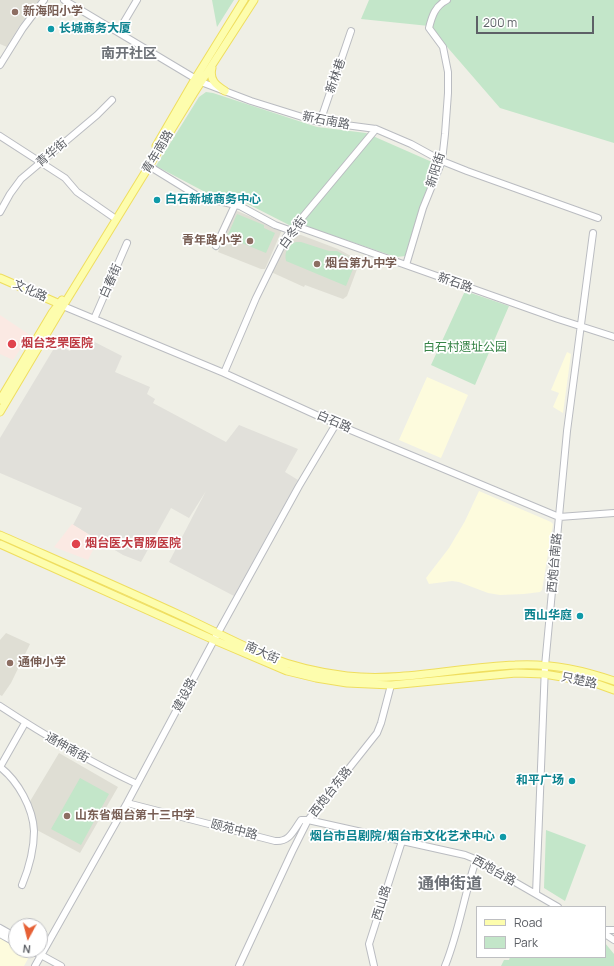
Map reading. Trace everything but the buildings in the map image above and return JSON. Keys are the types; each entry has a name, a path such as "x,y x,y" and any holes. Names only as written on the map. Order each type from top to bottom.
{"main road":[{"name":"青年南路","path":"61,305 149,166 244,0"},
{"name":"青年南路","path":"61,305 113,217 198,80 213,64 254,0"},
{"path":"213,64 211,78 225,91"},
{"name":"文化路","path":"0,278 61,305"},
{"path":"0,400 52,313 61,305"},
{"path":"0,412 61,305"},
{"name":"南大街","path":"0,535 269,657 318,672 348,676 391,678 516,665 545,666"},
{"name":"南大街","path":"0,544 214,640 287,670 309,676 347,683 392,685 516,673 544,674"},
{"name":"只楚路","path":"545,666 594,674 614,681"},
{"name":"只楚路","path":"544,674 592,682 614,690"}],"street":[{"path":"0,65 23,28 44,0"},
{"name":"新石南路","path":"65,0 198,80 225,91 320,122 376,129 411,144 442,161 467,172 598,218"},
{"path":"118,32 137,0"},
{"name":"新阳街","path":"406,265 423,208 442,161 448,93 448,72 444,47 429,28 432,17 439,4 446,0"},
{"name":"新林巷","path":"320,122 351,31"},
{"name":"青华街","path":"0,212 10,194 21,179 97,116 112,100"},
{"name":"白冬街","path":"224,373 256,298 286,237 376,129"},
{"path":"0,136 65,178 77,192 113,217"},
{"name":"新石路","path":"149,166 196,194 206,198 240,206 275,225 294,229 406,265 550,317 614,338"},
{"path":"216,246 235,205"},
{"name":"西炮台南路","path":"536,894 544,674 567,431 593,233"},
{"name":"白春街","path":"94,319 127,243"},
{"name":"白石路","path":"61,305 224,373 336,424 559,517 614,513"},
{"name":"建设路","path":"48,943 127,803 214,640 299,486 336,424"},
{"name":"西炮台东路","path":"239,966 308,820 377,733 392,685"},
{"name":"通伸南街","path":"0,706 26,723 107,770 137,784"},
{"path":"22,885 33,846 34,830 30,813 24,798 15,783 0,767 26,723"},
{"name":"颐苑中路","path":"127,803 281,841 288,839 301,820 308,820"},
{"name":"西炮台路","path":"308,820 466,855 556,906"},
{"name":"西山路","path":"374,966 369,944 402,841"},
{"path":"445,966 457,931 469,881 476,860"},
{"path":"46,958 61,966"}],"shaded area":[{"name":"新海阳小学","path":"0,0 40,0 20,25 7,47 0,44"},
{"name":"青年路小学","path":"235,210 282,230 265,269 261,269 218,252"},
{"name":"烟台第九中学","path":"296,235 301,235 338,249 360,261 347,296 343,299 305,285 304,287 271,272 287,241"},
{"name":"烟台芝罘医院","path":"0,315 30,335 13,360 0,354"},
{"path":"79,334 122,356 115,372 150,387 147,394 155,399 153,403 226,442 239,425 298,449 285,472 298,480 234,596 169,562 206,491 189,518 171,508 141,562 123,555 73,525 82,508 0,473 0,438 56,345 70,351"},
{"path":"567,352 571,354 563,413 553,407 559,393 551,390"},
{"path":"427,377 468,395 441,458 399,440"},
{"path":"479,491 553,524 542,590 540,592 500,595 488,593 459,582 452,581 429,584 426,578 449,548 465,521"},
{"name":"烟台医大胃肠医院","path":"72,524 98,540 88,560 54,547"},
{"name":"通伸小学","path":"6,633 30,644 11,683 2,696 0,695 0,640"},
{"name":"山东省烟台第十三中学","path":"59,753 118,787 80,853 35,829 29,803"},
{"path":"0,938 8,942 8,958 28,958 24,966 0,966"}],"green space":[{"path":"212,0 234,0 217,27"},
{"path":"369,0 614,0 614,143 500,108 429,26 361,19"},
{"path":"206,92 317,127 366,133 432,162 435,168 434,172 420,208 406,256 396,257 296,223 291,226 244,202 205,192 156,166 199,97"},
{"path":"237,214 264,225 264,228 275,233 266,253 227,237"},
{"path":"296,242 301,242 329,251 337,251 353,260 353,269 346,286 286,261 287,249"},
{"name":"白石村遗址公园","path":"465,291 509,306 475,385 431,365"},
{"path":"80,778 109,794 81,845 51,829"},
{"path":"546,830 586,845 565,901 544,888"},
{"path":"606,944 614,954 614,966 501,966 504,960 509,960 510,958 606,958"}],"place":[{"name":"新海阳小学","path":"15,12"},
{"name":"长城商务大厦","path":"51,29"},
{"name":"白石新城商务中心","path":"157,200"},
{"name":"青年路小学","path":"250,241"},
{"name":"烟台第九中学","path":"317,264"},
{"name":"烟台芝罘医院","path":"12,344"},
{"name":"烟台医大胃肠医院","path":"76,544"},
{"name":"西山华庭","path":"580,616"},
{"name":"通伸小学","path":"10,663"},
{"name":"和平广场","path":"572,781"},
{"name":"山东省烟台第十三中学","path":"67,816"},
{"name":"烟台市吕剧院/烟台市文化艺术中心","path":"503,837"}],"district":[{"name":"南开社区","path":"129,54"},
{"name":"通伸街道","path":"450,885"}]}
